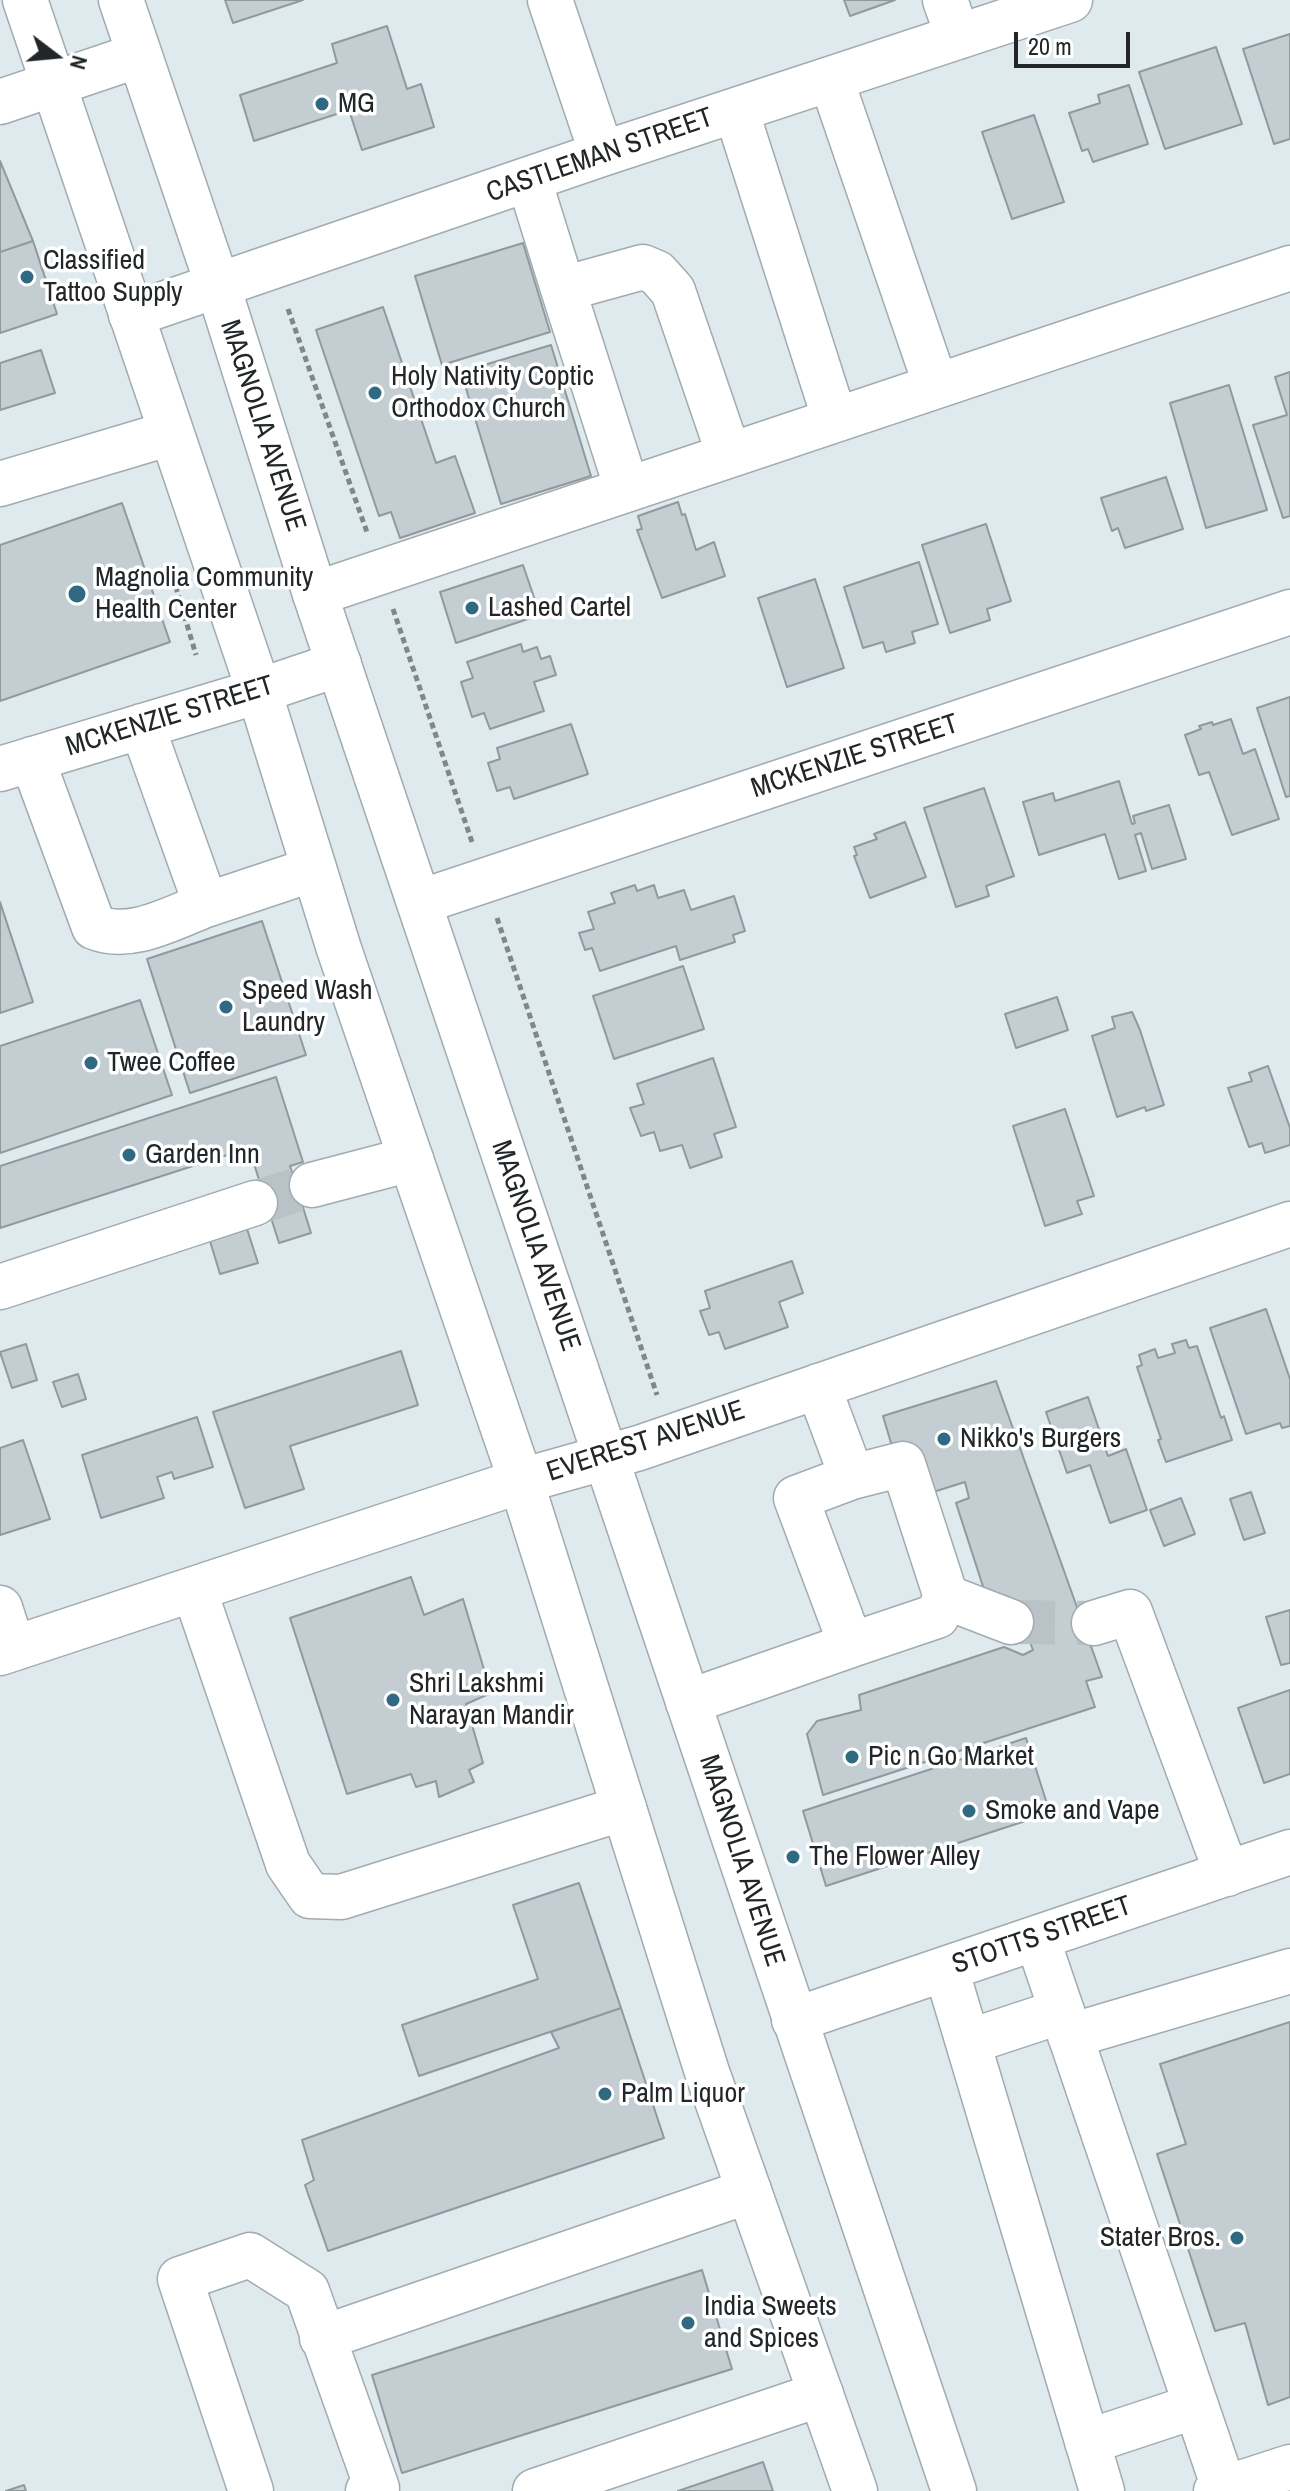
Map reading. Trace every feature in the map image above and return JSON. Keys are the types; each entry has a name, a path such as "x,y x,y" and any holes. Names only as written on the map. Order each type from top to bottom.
{"main road":[{"path":"25,0 259,691 314,869 521,1481 703,2057 855,2491"},
{"name":"MAGNOLIA AVENUE","path":"121,0 218,286 315,594 954,2491"},
{"path":"550,0 602,154"},
{"name":"CASTLEMAN STREET","path":"131,315 831,79 951,19 1070,0"},
{"path":"0,102 139,55"},
{"path":"831,79 936,386"},
{"path":"736,110 835,420"},
{"path":"529,180 627,489"},
{"path":"563,289 643,267 657,273 673,291 729,455"},
{"path":"315,594 1290,268"},
{"path":"0,484 171,433"},
{"name":"MCKENZIE STREET","path":"420,902 1290,612"},
{"name":"MCKENZIE STREET","path":"16,764 339,664"},
{"path":"142,726 206,905"},
{"path":"16,764 94,927 105,932 140,930 314,869"},
{"path":"312,1185 411,1159"},
{"path":"0,1287 255,1203"},
{"name":"EVEREST AVENUE","path":"4,1636 194,1589 521,1481 639,1448 1290,1224"},
{"path":"818,1386 852,1477"},
{"path":"688,1702 937,1616 946,1597 903,1464 852,1477 796,1498 851,1645"},
{"path":"194,1589 288,1864 310,1896 341,1897 624,1808"},
{"path":"946,1597 1011,1622"},
{"path":"1094,1623 1130,1612 1227,1874"},
{"name":"STOTTS STREET","path":"794,2020 1290,1852"},
{"path":"1037,1938 1196,2406 1220,2490 1290,2467"},
{"path":"946,1969 1102,2491"},
{"path":"968,2042 1066,2024 1290,1971"},
{"path":"322,2338 749,2191"},
{"path":"251,2491 180,2279 250,2255 307,2291 377,2488 368,2491"},
{"path":"547,2489 821,2394"},
{"path":"1087,2442 1196,2406"}],"path":[{"path":"494,907 657,1395"}],"building":[{"path":"225,0 303,0 233,23"},
{"path":"844,0 895,0 850,16"},
{"path":"387,26 407,89 421,84 434,127 362,150 349,110 254,141 240,95 337,63 332,44"},
{"path":"1290,34 1290,139 1274,144 1243,49"},
{"path":"1216,47 1242,124 1165,149 1139,72"},
{"path":"1129,85 1148,144 1093,162 1088,149 1082,151 1069,113 1100,103 1098,95"},
{"path":"1034,115 1064,202 1012,219 982,132"},
{"path":"0,161 33,241 0,252"},
{"path":"33,241 57,314 0,333 0,252"},
{"path":"523,243 550,332 442,365 415,276"},
{"name":"Holy Nativity Coptic Orthodox Church","path":"383,307 436,463 455,456 475,513 400,538 391,512 379,516 316,330"},
{"path":"551,345 591,476 501,504 461,372"},
{"path":"41,350 55,393 0,410 0,363"},
{"path":"1290,372 1290,516 1283,518 1253,425 1287,415 1275,377"},
{"path":"1229,385 1267,510 1206,528 1170,403"},
{"path":"1166,477 1183,529 1125,548 1118,528 1112,531 1101,498"},
{"path":"678,502 696,550 714,542 725,576 662,598 637,530 642,529 638,516"},
{"name":"Magnolia Community Health Center","path":"122,503 170,642 0,701 0,545"},
{"path":"986,524 1011,601 987,609 990,620 950,633 922,545"},
{"path":"919,562 938,624 912,632 915,643 886,652 883,642 863,648 844,587"},
{"path":"523,565 540,615 456,643 440,592"},
{"path":"815,579 844,668 787,687 758,598"},
{"path":"521,644 523,652 537,647 541,659 550,656 556,675 534,682 544,711 490,729 484,713 472,717 461,682 473,678 467,662"},
{"path":"1290,697 1290,796 1286,797 1257,708"},
{"path":"1231,719 1243,754 1255,749 1279,819 1232,835 1209,772 1199,775 1185,735 1201,729 1199,726"},
{"path":"571,724 588,774 514,799 510,787 497,791 488,763 500,759 497,748"},
{"path":"1119,781 1132,824 1135,823 1133,816 1169,805 1186,859 1152,869 1141,833 1135,835 1146,871 1119,879 1105,834 1039,855 1023,802 1053,793 1055,801"},
{"path":"984,788 1014,876 986,886 989,896 956,907 924,808"},
{"path":"905,822 926,877 870,898 854,856 857,855 854,847 877,839 874,834"},
{"path":"635,885 637,891 654,885 658,898 684,890 691,910 734,896 745,931 733,935 735,942 680,960 676,946 600,971 592,948 585,950 579,933 594,929 588,912 615,903 611,893"},
{"path":"0,902 33,1002 0,1013"},
{"name":"Speed Wash Laundry","path":"262,921 306,1055 190,1093 147,959"},
{"path":"683,966 704,1029 614,1059 593,996"},
{"path":"1057,997 1068,1030 1016,1048 1005,1014"},
{"path":"140,1000 172,1095 0,1153 0,1046"},
{"path":"1132,1012 1164,1105 1146,1111 1145,1107 1117,1117 1092,1036 1115,1028 1112,1017"},
{"path":"713,1058 736,1127 714,1134 722,1157 690,1168 682,1145 660,1151 654,1132 641,1136 630,1108 644,1104 637,1084"},
{"path":"1268,1066 1290,1128 1290,1145 1265,1153 1262,1143 1249,1147 1228,1088 1252,1081 1249,1073"},
{"name":"Garden Inn","path":"276,1077 303,1162 290,1166 311,1233 279,1243 249,1148 0,1228 0,1166"},
{"path":"1065,1109 1094,1196 1077,1201 1082,1214 1045,1226 1013,1126"},
{"path":"247,1229 258,1263 220,1274 210,1241"},
{"path":"792,1261 803,1293 779,1302 788,1327 725,1349 719,1332 709,1335 700,1311 710,1308 705,1291"},
{"path":"1266,1309 1290,1379 1290,1426 1282,1428 1280,1423 1246,1434 1210,1328"},
{"path":"1186,1340 1189,1348 1197,1346 1221,1418 1224,1416 1232,1440 1166,1462 1137,1367 1142,1365 1139,1355 1155,1349 1158,1358 1175,1353 1172,1344"},
{"path":"26,1344 37,1380 12,1388 0,1352"},
{"path":"401,1351 418,1405 290,1446 304,1489 245,1508 213,1412"},
{"path":"78,1374 86,1399 62,1407 53,1382"},
{"path":"996,1381 1102,1677 1086,1681 1095,1707 823,1795 807,1734 817,1721 861,1710 859,1695 1004,1647 1023,1655 1033,1650 1019,1614 989,1605 956,1503 969,1498 965,1482 930,1493 905,1449 891,1443 883,1416"},
{"path":"1088,1397 1108,1456 1126,1449 1147,1510 1110,1523 1090,1465 1067,1473 1046,1412"},
{"path":"197,1417 213,1467 174,1479 172,1472 157,1477 164,1498 101,1518 82,1455"},
{"path":"23,1440 50,1519 0,1535 0,1448"},
{"path":"1251,1492 1265,1533 1244,1540 1230,1499"},
{"path":"1181,1498 1195,1534 1164,1546 1150,1510"},
{"path":"411,1577 424,1615 463,1599 491,1693 466,1704 483,1763 469,1770 474,1782 439,1797 436,1781 416,1787 411,1774 347,1794 290,1618"},
{"path":"1290,1610 1290,1663 1281,1665 1266,1617"},
{"path":"1290,1690 1290,1774 1264,1783 1238,1708"},
{"path":"1026,1738 1050,1813 826,1886 803,1811"},
{"path":"579,1883 621,2008 419,2076 402,2025 538,1979 513,1905"},
{"path":"621,2008 664,2138 328,2251 305,2185 314,2180 302,2140 559,2048 551,2032"},
{"name":"Stater Bros.","path":"1290,2022 1290,2397 1268,2405 1245,2323 1215,2331 1157,2154 1186,2144 1160,2064"},
{"path":"702,2270 732,2369 402,2473 372,2375"},
{"path":"763,2462 773,2491 678,2491"},
{"path":"24,2485 26,2491 6,2491"}],"tunnel":[{"path":"255,1203 312,1185"},
{"path":"1011,1622 1094,1623"}],"place":[{"name":"MG","path":"322,104"},
{"name":"Classified Tattoo Supply","path":"27,277"},
{"name":"Holy Nativity Coptic Orthodox Church","path":"375,393"},
{"name":"Magnolia Community Health Center","path":"77,594"},
{"name":"Lashed Cartel","path":"472,608"},
{"name":"Speed Wash Laundry","path":"226,1007"},
{"name":"Twee Coffee","path":"91,1063"},
{"name":"Garden Inn","path":"129,1155"},
{"name":"Nikko's Burgers","path":"944,1439"},
{"name":"Shri Lakshmi Narayan Mandir","path":"393,1700"},
{"name":"Pic n Go Market","path":"852,1757"},
{"name":"Smoke and Vape","path":"969,1811"},
{"name":"The Flower Alley","path":"793,1857"},
{"name":"Palm Liquor","path":"605,2094"},
{"name":"Stater Bros.","path":"1237,2238"},
{"name":"India Sweets and Spices","path":"688,2323"}]}
